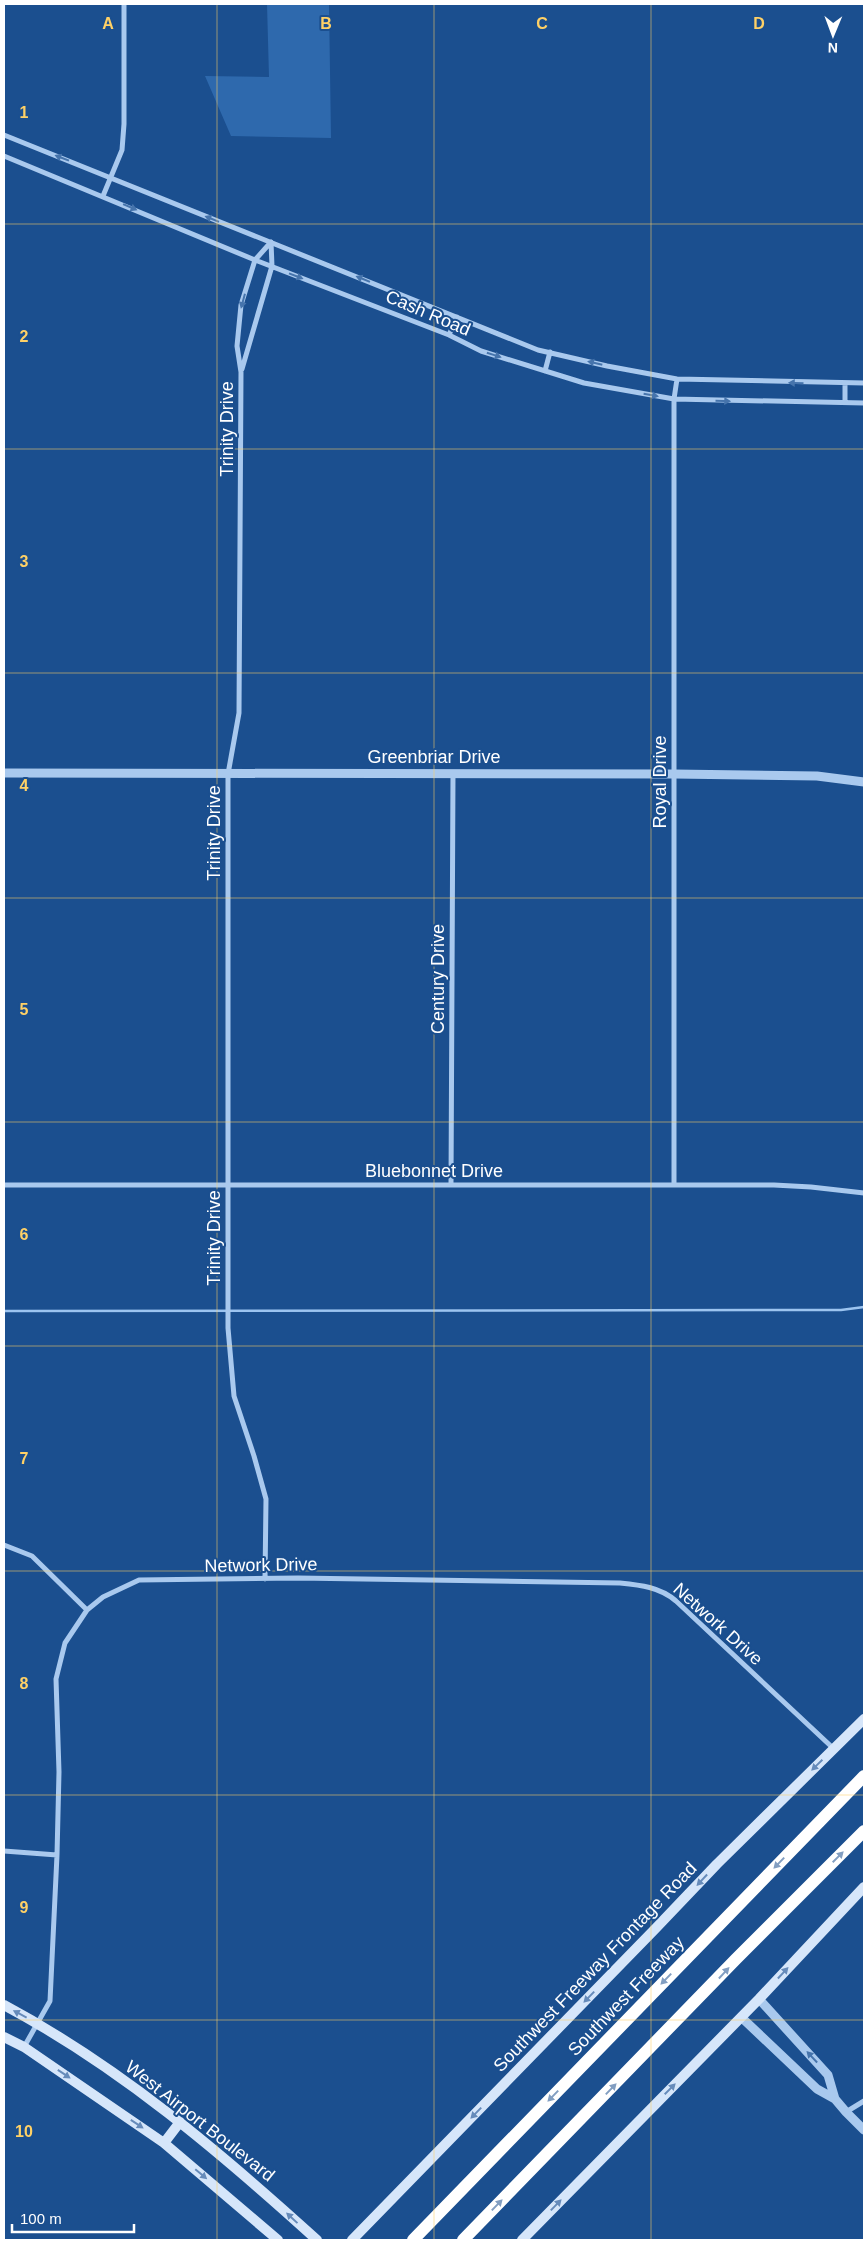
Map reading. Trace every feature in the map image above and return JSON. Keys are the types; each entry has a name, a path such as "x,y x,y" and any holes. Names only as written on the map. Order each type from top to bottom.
{"highway":[{"name":"Southwest Freeway","path":"413,2240 864,1776"},
{"path":"463,2240 736,1959 864,1831"}],"main road":[{"name":"Southwest Freeway Frontage Road","path":"352,2240 361,2235 716,1864 864,1719"},
{"path":"522,2240 759,1999 864,1887"},
{"name":"West Airport Boulevard","path":"4,2005 37,2023 138,2089 267,2195 317,2240"},
{"path":"4,2038 24,2047 164,2143 278,2240"},
{"path":"164,2143 180,2122"}],"street":[{"path":"103,196 122,150 124,124 124,4"},
{"name":"Cash Road","path":"4,135 457,317 512,341 607,366 677,379 864,384"},
{"name":"Cash Road","path":"4,156 255,260 450,335 481,351 584,383 674,399 864,402"},
{"name":"Trinity Drive","path":"265,1580 266,1499 234,1396 228,1328 228,774 239,712 241,372 237,346 238,327 242,305 255,260 271,242"},
{"name":"Trinity Drive","path":"241,372 272,266 271,242"},
{"path":"450,335 457,317"},
{"path":"544,371 550,352"},
{"name":"Royal Drive","path":"674,1185 674,399 677,379"},
{"path":"845,384 845,402"},
{"name":"Greenbriar Drive","path":"4,773 674,774 817,776 864,782"},
{"name":"Century Drive","path":"451,1185 452,773"},
{"name":"Bluebonnet Drive","path":"4,1185 800,1186 864,1193"},
{"path":"4,1545 32,1556 87,1610"},
{"name":"Network Drive","path":"24,2047 50,2001 59,1772 56,1679 65,1642 87,1610 103,1598 139,1580 265,1580 298,1578 620,1583 644,1586 663,1592 676,1601 834,1749"},
{"path":"4,1851 57,1855"},
{"path":"759,1999 828,2075 835,2099"},
{"path":"741,2017 817,2089 835,2099 864,2130"},
{"path":"846,2112 864,2101"}],"shaded area":[{"path":"267,4 329,4 331,138 231,136 205,76 269,77"}],"waterway":[{"path":"4,1311 841,1310 864,1307"}]}
